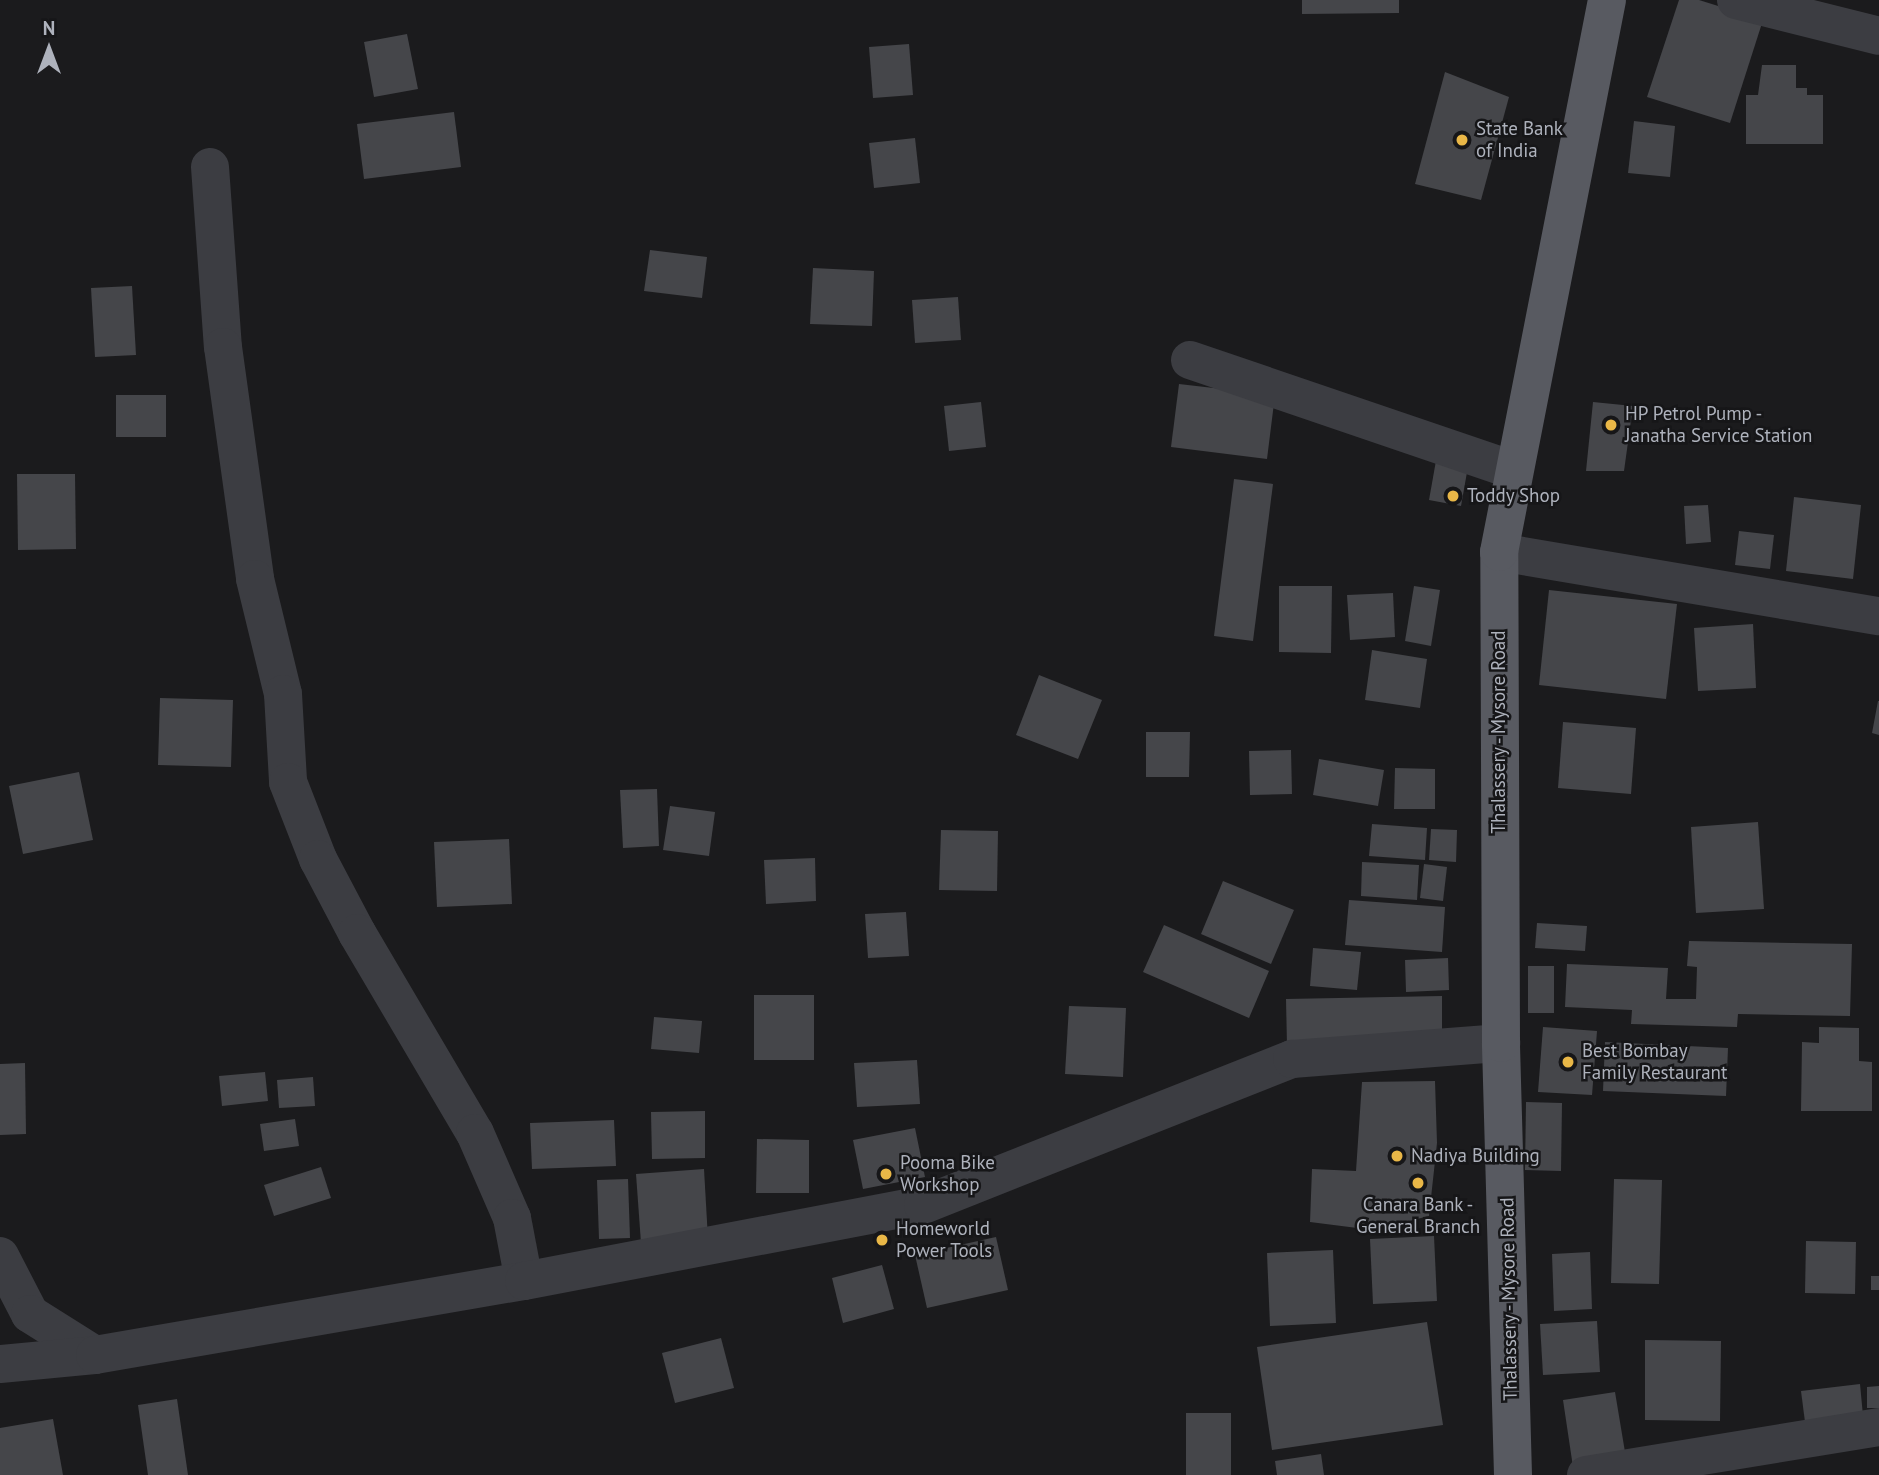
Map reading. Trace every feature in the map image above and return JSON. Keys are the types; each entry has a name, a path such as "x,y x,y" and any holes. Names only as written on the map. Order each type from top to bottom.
{"main road":[{"name":"Thalassery - Mysore Road","path":"1513,1475 1501,1042 1499,552 1607,0"}],"street":[{"path":"1736,0 1879,36"},
{"path":"210,167 223,347 255,579 283,694 288,782 318,859 356,933 475,1133 512,1219 524,1281"},
{"path":"1190,360 1514,470"},
{"path":"1499,552 1879,616"},
{"path":"0,1364 95,1355 524,1281 923,1205 1292,1059 1501,1042"},
{"path":"0,1256 30,1314 95,1355"},
{"path":"1586,1475 1879,1427"}],"building":[{"path":"1302,0 1399,0 1399,13 1302,14"},
{"path":"1679,0 1699,0 1763,20 1730,123 1647,97"},
{"path":"407,34 418,89 374,97 364,42"},
{"path":"909,44 913,95 873,98 869,47"},
{"path":"1762,65 1796,65 1796,88 1807,88 1807,95 1823,95 1823,144 1746,144 1746,95 1758,95"},
{"name":"State Bank of India","path":"1445,72 1509,97 1481,200 1415,184"},
{"path":"454,112 461,167 364,179 357,124"},
{"path":"1634,121 1675,126 1670,177 1628,173"},
{"path":"915,138 920,183 874,188 869,143"},
{"path":"650,250 707,257 702,298 644,291"},
{"path":"813,268 874,271 872,326 810,324"},
{"path":"132,286 136,355 95,357 91,288"},
{"path":"958,297 961,340 915,343 912,300"},
{"path":"1179,384 1275,395 1267,459 1171,447"},
{"path":"116,395 166,395 166,437 116,437"},
{"path":"981,402 986,447 949,451 944,406"},
{"name":"HP Petrol Pump - Janatha Service Station","path":"1593,402 1633,406 1624,471 1586,471"},
{"path":"1437,455 1469,461 1461,506 1429,500"},
{"path":"17,474 75,474 76,549 18,550"},
{"path":"1234,479 1273,484 1253,641 1214,636"},
{"path":"1794,497 1861,505 1853,579 1786,571"},
{"path":"1708,505 1711,542 1686,544 1684,506"},
{"path":"1739,531 1774,535 1770,569 1735,565"},
{"path":"1279,586 1332,586 1331,653 1279,652"},
{"path":"1414,586 1440,590 1431,646 1405,641"},
{"path":"1549,590 1677,604 1666,699 1539,685"},
{"path":"1393,593 1395,637 1350,640 1347,595"},
{"path":"1753,624 1756,688 1698,691 1694,628"},
{"path":"1372,650 1427,659 1420,708 1365,700"},
{"path":"1039,675 1102,700 1078,759 1016,735"},
{"path":"160,698 233,700 231,767 158,765"},
{"path":"1879,701 1879,735 1872,733"},
{"path":"1563,722 1636,728 1631,794 1558,788"},
{"path":"1146,732 1190,732 1189,777 1146,777"},
{"path":"1291,750 1292,794 1250,795 1249,751"},
{"path":"1319,759 1384,770 1378,806 1313,795"},
{"path":"1395,768 1435,769 1435,809 1394,809"},
{"path":"79,772 93,840 23,854 9,786"},
{"path":"657,789 659,846 623,848 620,790"},
{"path":"670,806 715,812 709,856 663,850"},
{"path":"1758,822 1764,909 1696,913 1691,827"},
{"path":"1372,824 1427,828 1425,860 1369,856"},
{"path":"1431,829 1457,830 1456,862 1429,860"},
{"path":"941,830 998,831 997,891 939,890"},
{"path":"509,839 512,904 437,907 434,842"},
{"path":"815,858 816,901 766,904 764,860"},
{"path":"1362,862 1419,865 1417,900 1361,896"},
{"path":"1424,864 1447,867 1443,901 1420,898"},
{"path":"1223,881 1294,910 1271,964 1201,934"},
{"path":"1349,900 1445,907 1442,952 1345,945"},
{"path":"906,912 909,956 868,958 865,914"},
{"path":"1537,923 1587,926 1585,951 1535,948"},
{"path":"1164,925 1269,971 1249,1018 1143,972"},
{"path":"1689,941 1852,944 1850,1016 1738,1014 1737,1027 1631,1024 1632,1010 1565,1007 1567,964 1668,968 1666,999 1696,999 1697,967 1687,966"},
{"path":"1313,948 1361,952 1357,990 1310,986"},
{"path":"1448,958 1449,990 1406,992 1405,960"},
{"path":"1528,966 1554,966 1554,1013 1528,1013"},
{"path":"754,995 814,995 814,1060 754,1060"},
{"path":"1442,996 1442,1042 1287,1045 1286,999"},
{"path":"1069,1006 1126,1008 1123,1077 1065,1074"},
{"path":"654,1017 702,1021 699,1053 651,1049"},
{"name":"Best Bombay Family Restaurant","path":"1543,1027 1597,1031 1592,1095 1538,1092"},
{"path":"1819,1027 1859,1028 1859,1061 1872,1062 1872,1111 1801,1111 1802,1042 1819,1043"},
{"path":"1605,1042 1728,1048 1726,1096 1603,1091"},
{"path":"917,1060 920,1104 857,1107 854,1063"},
{"path":"25,1063 26,1134 0,1135 0,1064"},
{"path":"265,1072 268,1101 222,1106 219,1076"},
{"path":"313,1077 315,1106 279,1108 277,1080"},
{"name":"Nadiya Building","path":"1435,1081 1437,1143 1429,1216 1373,1230 1310,1222 1312,1169 1356,1171 1362,1082"},
{"path":"1526,1102 1562,1103 1561,1171 1525,1170"},
{"path":"705,1111 705,1158 652,1159 651,1112"},
{"path":"295,1119 299,1146 264,1151 260,1124"},
{"path":"614,1120 616,1166 532,1169 530,1123"},
{"path":"915,1128 925,1177 863,1189 853,1140"},
{"path":"757,1139 809,1140 809,1193 756,1193"},
{"path":"321,1167 331,1198 274,1216 264,1185"},
{"path":"704,1169 708,1239 641,1243 636,1174"},
{"path":"628,1179 630,1238 599,1239 597,1180"},
{"path":"1614,1179 1662,1180 1659,1284 1611,1283"},
{"path":"1434,1236 1437,1301 1373,1304 1370,1239"},
{"path":"996,1237 1008,1290 927,1308 915,1255"},
{"path":"1806,1241 1856,1242 1855,1294 1805,1293"},
{"path":"1333,1250 1336,1323 1270,1326 1267,1253"},
{"path":"1590,1252 1592,1309 1554,1311 1552,1254"},
{"path":"882,1265 894,1309 843,1323 832,1278"},
{"path":"1871,1276 1879,1276 1879,1290 1871,1290"},
{"path":"1597,1321 1600,1372 1543,1375 1540,1324"},
{"path":"1427,1322 1443,1425 1272,1450 1257,1347"},
{"path":"721,1338 734,1388 675,1403 662,1353"},
{"path":"1645,1340 1721,1341 1720,1421 1645,1420"},
{"path":"1860,1384 1863,1416 1805,1422 1801,1391"},
{"path":"1879,1386 1879,1408 1867,1408 1867,1387"},
{"path":"1615,1392 1626,1458 1573,1467 1563,1400"},
{"path":"177,1399 188,1475 148,1475 138,1405"},
{"path":"1186,1413 1231,1413 1231,1475 1186,1475"},
{"path":"53,1419 63,1475 0,1475 0,1428"},
{"path":"1321,1454 1324,1475 1277,1475 1275,1461"}],"place":[{"name":"State Bank of India","path":"1462,140"},
{"name":"HP Petrol Pump - Janatha Service Station","path":"1611,425"},
{"name":"Toddy Shop","path":"1453,496"},
{"name":"Best Bombay Family Restaurant","path":"1568,1062"},
{"name":"Nadiya Building","path":"1397,1156"},
{"name":"Pooma Bike Workshop","path":"886,1174"},
{"name":"Canara Bank - General Branch","path":"1418,1183"},
{"name":"Homeworld Power Tools","path":"882,1240"}]}
